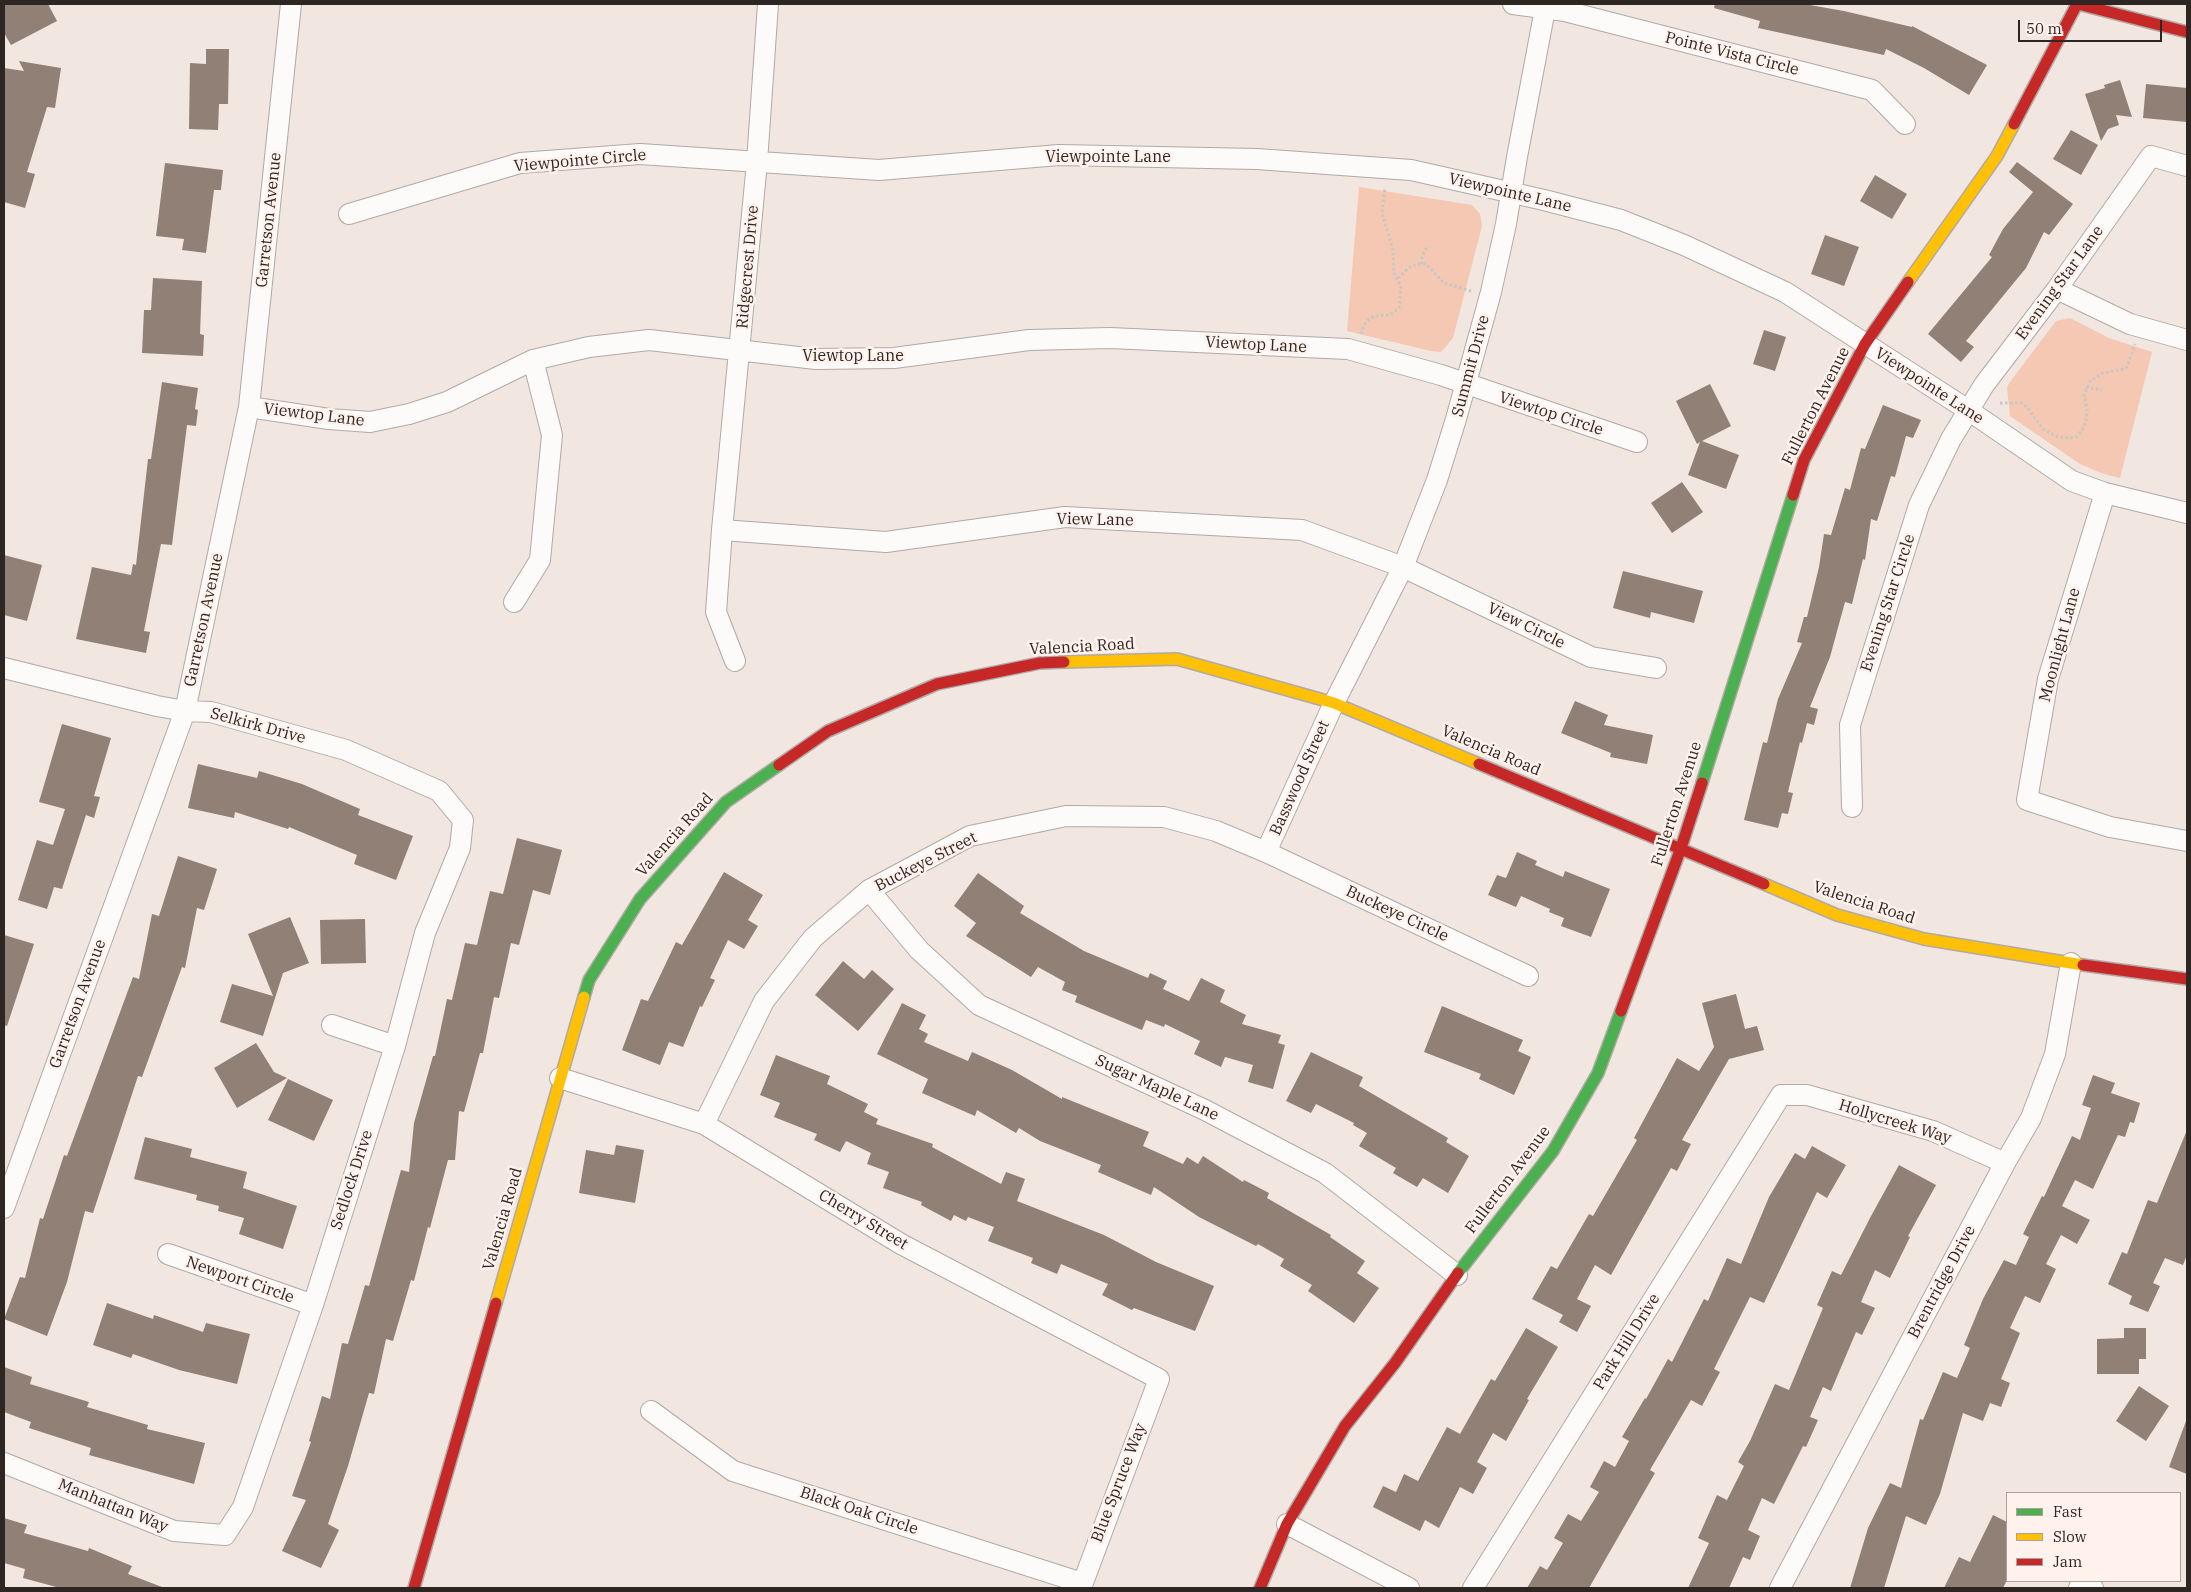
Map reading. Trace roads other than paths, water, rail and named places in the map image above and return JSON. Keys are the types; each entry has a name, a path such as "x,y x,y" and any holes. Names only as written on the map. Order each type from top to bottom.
{"street":[{"name":"Garretson Avenue","path":"4,1208 185,712 249,407 291,4"},
{"name":"Ridgecrest Drive","path":"735,661 716,612 757,162 768,4"},
{"name":"Pointe Vista Circle","path":"1513,4 1565,11 1872,90 1905,124"},
{"path":"2078,4 2187,32"},
{"name":"Fullerton Avenue","path":"1260,1588 1286,1524 1345,1426 1395,1363 1457,1275 1553,1150 1598,1073 1681,848 1804,460 1865,344 1997,156 2078,4"},
{"name":"Summit Drive","path":"1334,703 1402,567 1437,480 1466,385 1491,292 1512,193 1545,8"},
{"name":"Viewpointe Circle","path":"349,214 520,163 640,154 757,162"},
{"name":"Viewpointe Lane","path":"757,162 879,170 1059,155 1257,159 1411,170 1512,193 1621,220 1684,245 1785,292 1968,410 2072,481 2105,493 2187,513"},
{"name":"Evening Star Lane","path":"1968,410 1984,385 2057,288 2151,156 2187,166"},
{"path":"2057,288 2130,324 2187,340"},
{"name":"Viewtop Lane","path":"249,407 329,419 370,422 409,414 447,402 533,360 589,347 648,340 816,359 894,358 1029,340 1110,338 1338,348 1348,349 1432,372 1466,385"},
{"path":"514,602 540,560 552,435 533,360"},
{"name":"Viewtop Circle","path":"1466,385 1637,442"},
{"name":"Evening Star Circle","path":"1852,807 1850,725 1919,504 1968,410"},
{"name":"Moonlight Lane","path":"2105,493 2048,679 2027,800 2110,827 2187,841"},
{"name":"View Lane","path":"722,530 886,542 1065,517 1302,530 1402,567"},
{"name":"View Circle","path":"1402,567 1591,657 1656,668"},
{"name":"Valencia Road","path":"414,1588 589,980 640,899 726,802 828,731 937,684 1040,663 1177,659 1334,703 1837,915 1924,939 2071,963 2187,979"},
{"name":"Selkirk Drive","path":"4,668 185,712 211,712 346,750 438,791 463,820"},
{"name":"Basswood Street","path":"1266,852 1334,703"},
{"name":"Buckeye Street","path":"704,1124 764,1001 813,938 869,890 970,836 1066,816 1164,817 1216,831 1266,852"},
{"name":"Sedlock Drive","path":"226,1535 243,1506 313,1305 395,1046 425,933 460,848 463,820"},
{"name":"Buckeye Circle","path":"1266,852 1528,976"},
{"name":"Sugar Maple Lane","path":"869,890 919,950 979,1005 1205,1110 1325,1173 1457,1275"},
{"name":"Brentridge Drive","path":"1780,1588 2005,1163 2031,1118 2055,1054 2071,963"},
{"path":"332,1025 395,1046"},
{"name":"Cherry Street","path":"560,1078 704,1124 901,1244 1159,1379"},
{"name":"Hollycreek Way","path":"1781,1095 1807,1095 1933,1131 2005,1163"},
{"name":"Park Hill Drive","path":"1473,1588 1781,1095"},
{"name":"Newport Circle","path":"168,1254 313,1305"},
{"name":"Blue Spruce Way","path":"1081,1586 1159,1379"},
{"name":"Black Oak Circle","path":"651,1411 733,1471 1081,1586"},
{"name":"Manhattan Way","path":"4,1463 174,1531 226,1535"},
{"path":"1286,1524 1409,1588"},
{"path":"2079,1588 2081,1584 2093,1588"}]}
